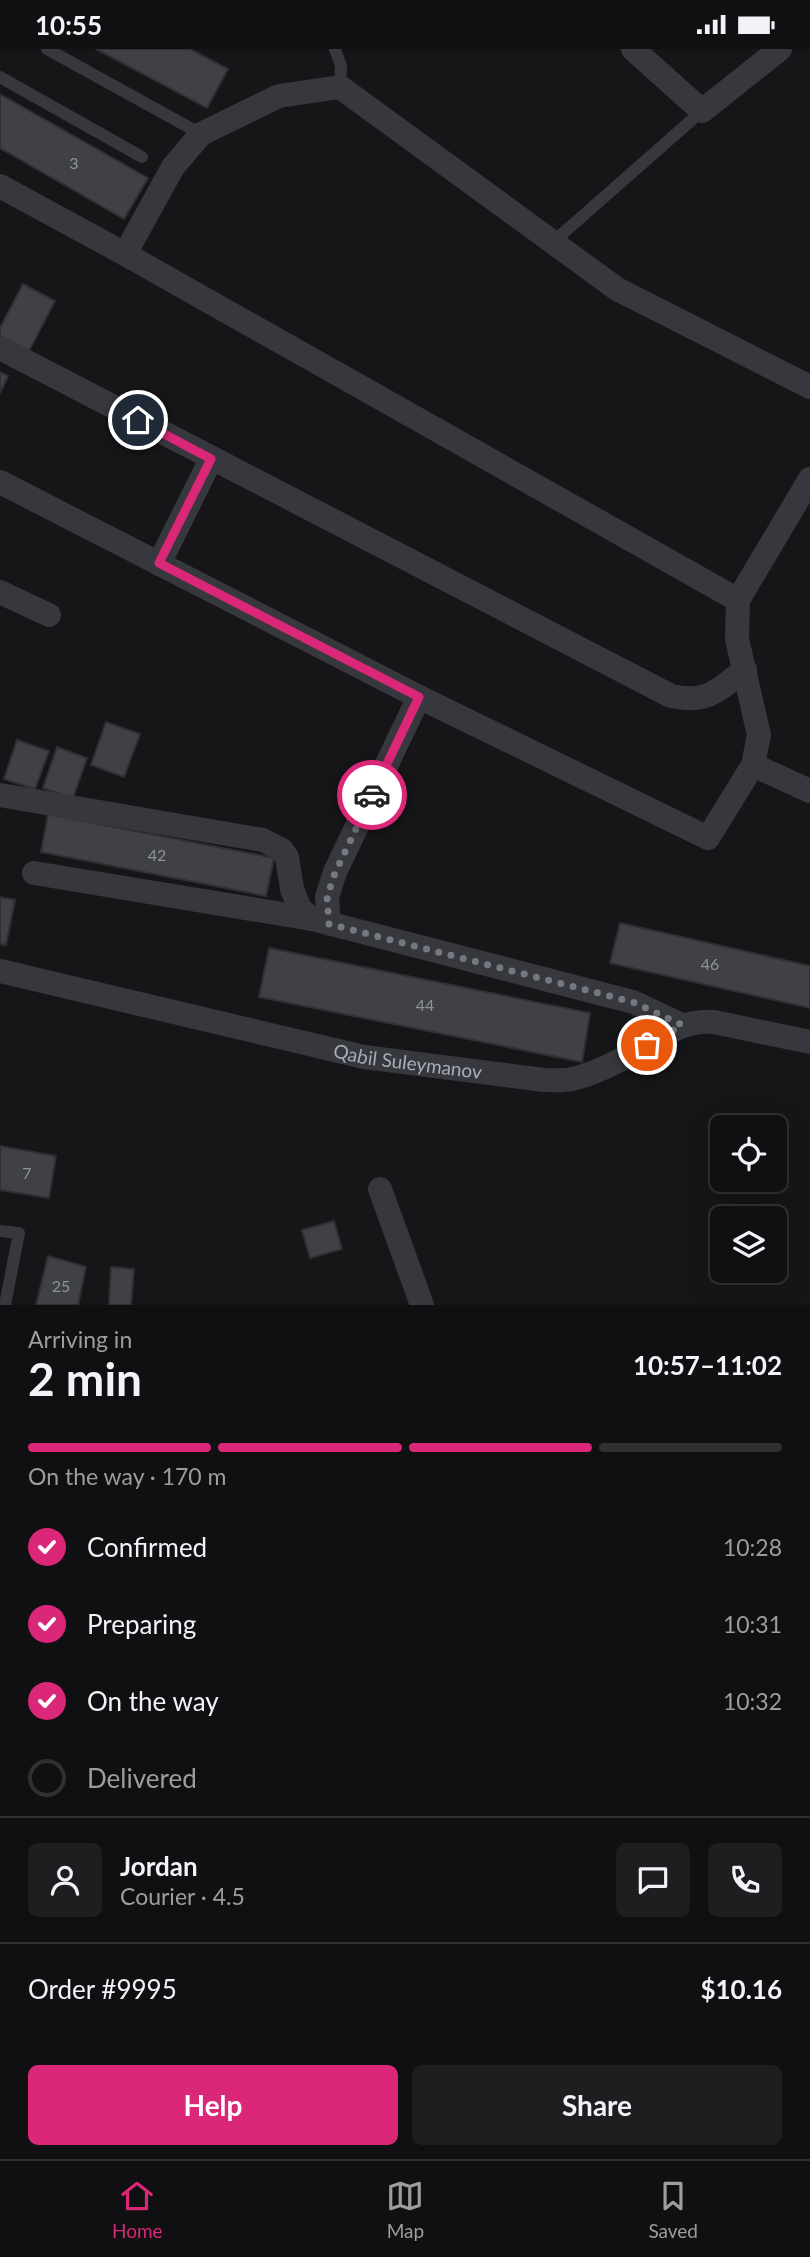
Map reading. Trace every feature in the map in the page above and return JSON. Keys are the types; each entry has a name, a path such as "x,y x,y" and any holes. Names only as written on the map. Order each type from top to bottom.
{"street":[{"path":"633,49 702,111 780,49"},
{"path":"125,254 173,167 201,134 279,96 340,87 617,289 810,387"},
{"path":"0,186 738,600"},
{"path":"0,348 671,696 690,700 714,694 746,669"},
{"path":"159,563 211,459"},
{"path":"0,482 419,697 708,838 753,765 759,735 737,639 738,600 810,479"},
{"path":"0,592 49,615"},
{"path":"320,922 335,873 419,697"},
{"path":"753,765 810,791"},
{"path":"0,795 263,841 282,851 287,857 292,890 300,909 320,922"},
{"path":"34,873 320,922 633,1002 682,1025"},
{"name":"Qabil Suleymanov","path":"0,971 364,1057 544,1080 571,1079 596,1071 682,1025 699,1021 810,1042"},
{"path":"380,1189 422,1305"}],"lane":[{"path":"47,49 201,134"},
{"path":"335,49 341,66 340,87"},
{"path":"0,77 142,156"},
{"path":"553,242 702,111"},
{"path":"0,1231 19,1233 5,1305"}],"building":[{"path":"96,49 190,49 228,69 207,108"},
{"path":"0,94 148,178 124,219 0,148"},
{"path":"23,284 55,301 29,351 0,336 0,328"},
{"path":"0,372 8,376 0,393"},
{"path":"106,722 140,734 124,777 91,765"},
{"path":"17,740 49,751 35,789 4,779"},
{"path":"57,747 87,758 73,798 43,788"},
{"path":"48,814 274,858 266,896 41,852"},
{"path":"0,897 15,900 6,945 0,944"},
{"path":"620,923 810,966 810,1008 610,963"},
{"path":"269,948 590,1013 582,1062 259,997"},
{"path":"0,1146 56,1156 49,1198 0,1190"},
{"path":"334,1221 342,1249 310,1258 302,1230"},
{"path":"48,1256 86,1267 78,1305 36,1305"},
{"path":"111,1267 134,1269 131,1305 109,1305"}],"way so far":[{"path":"372,795 335,873 327,897 329,924 633,1002 682,1025 647,1045"}],"route":[{"path":"138,420 211,459 159,563 419,697 372,795"}]}
